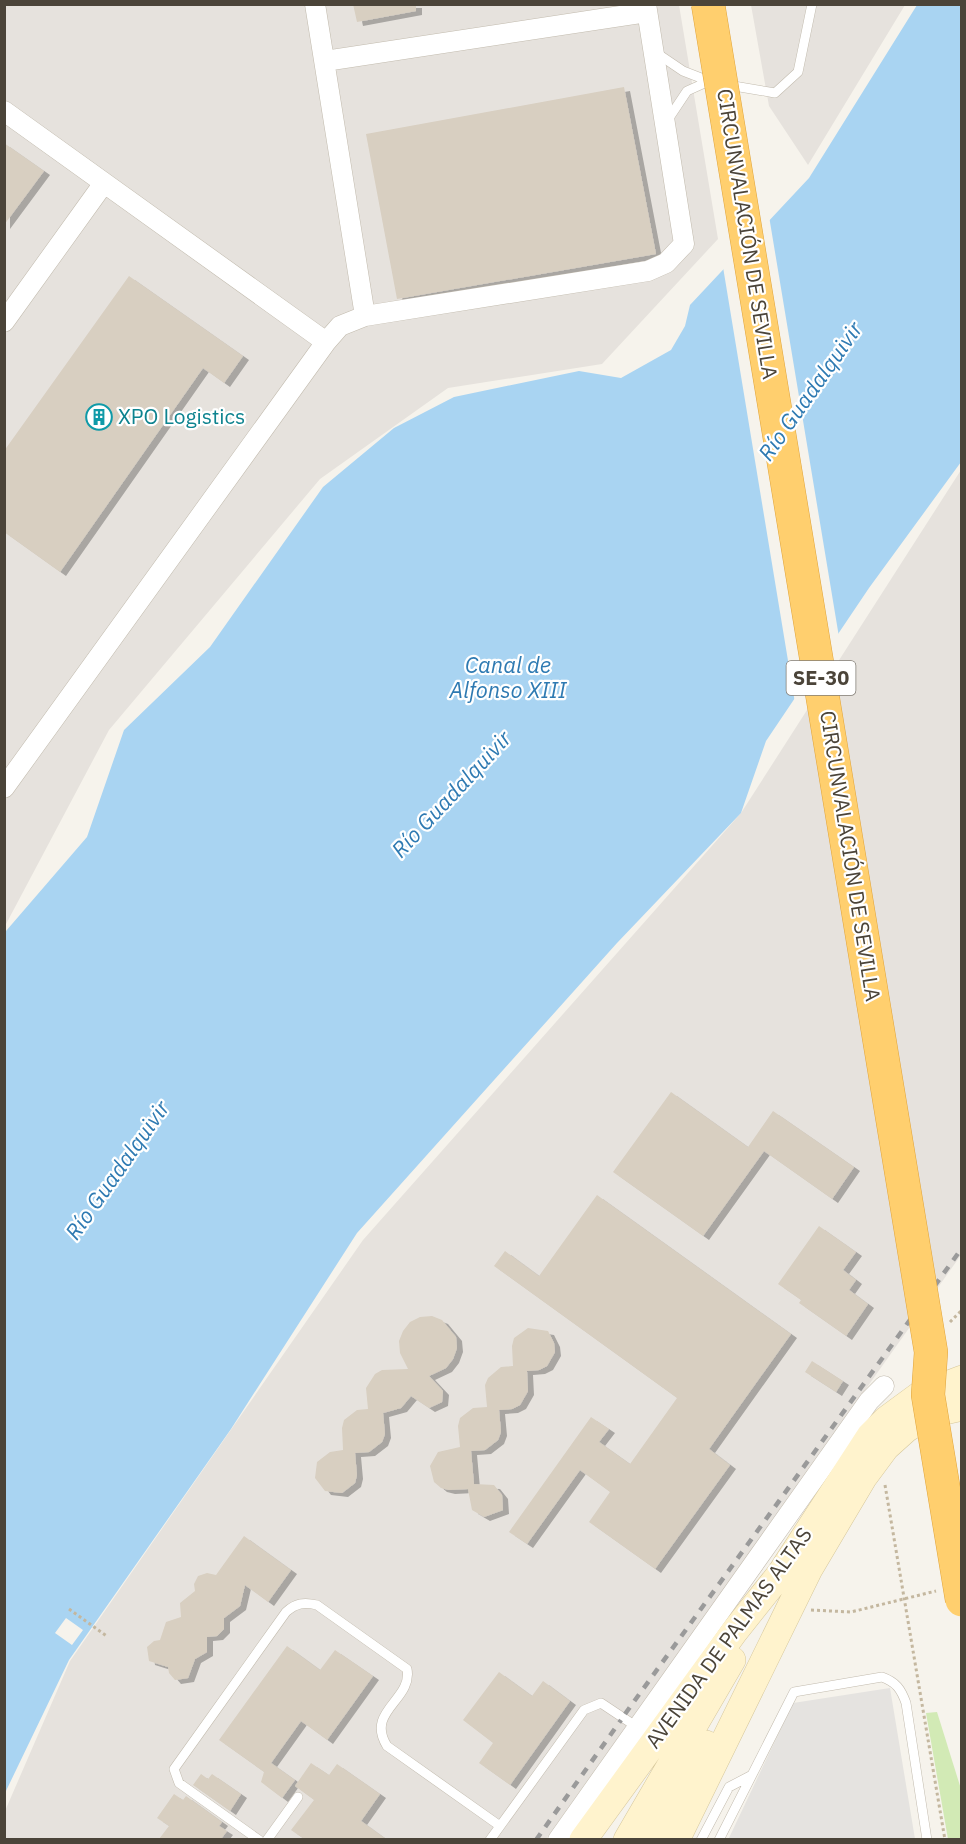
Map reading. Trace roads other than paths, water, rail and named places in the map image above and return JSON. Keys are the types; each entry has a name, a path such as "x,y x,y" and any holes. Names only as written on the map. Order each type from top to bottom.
{"highway":[{"name":"CIRCUNVALACIÓN DE SEVILLA","path":"708,4 931,1352 928,1395 950,1595"},
{"name":"CIRCUNVALACIÓN DE SEVILLA","path":"931,1352 948,1392 962,1469"}],"main road":[{"name":"AVENIDA DE PALMAS ALTAS","path":"583,1839 734,1632 781,1573 870,1436 886,1420 920,1395 962,1379"},
{"name":"AVENIDA DE PALMAS ALTAS","path":"676,1839 808,1569 857,1488 886,1448 906,1429 932,1414 962,1407"},
{"path":"650,1839 808,1569"},
{"path":"627,1839 781,1573"}],"street":[{"path":"315,4 365,316"},
{"path":"4,788 326,342 340,326 365,316 648,271 666,263 684,244 647,8 325,61"},
{"path":"4,111 326,342"},
{"path":"4,322 104,183"},
{"path":"558,1839 869,1401 884,1386"}],"lane":[{"path":"654,52 707,82 775,93 798,72 812,4"},
{"path":"666,124 674,107 687,91 707,82"},
{"path":"259,1839 179,1783 174,1769 286,1612 293,1606 308,1603 317,1605 407,1669 407,1683 382,1718 380,1730 387,1746 500,1826"},
{"path":"719,1839 794,1692 882,1677 892,1680 902,1690 906,1703 927,1839"},
{"path":"490,1839 584,1710 601,1703 637,1726"},
{"path":"701,1839 729,1787 752,1775"},
{"path":"267,1839 298,1797"}],"water":[{"name":"Canal de Alfonso XIII","path":"917,5 961,5 961,462 869,588 766,741 741,813 617,943 357,1233 231,1429 69,1660 5,1793 6,931 87,837 124,730 210,647 323,487 394,428 454,397 579,371 621,378 671,350 685,326 690,305 809,178"}],"railway":[{"path":"625,1714 962,1248"},
{"path":"536,1840 621,1720"}],"place":[{"name":"XPO Logistics","path":"99,417"}],"water label":[{"name":"Río Guadalquivir","path":"810,391"},
{"name":"Río Guadalquivir","path":"451,794"},
{"name":"Río Guadalquivir","path":"117,1170"}]}
